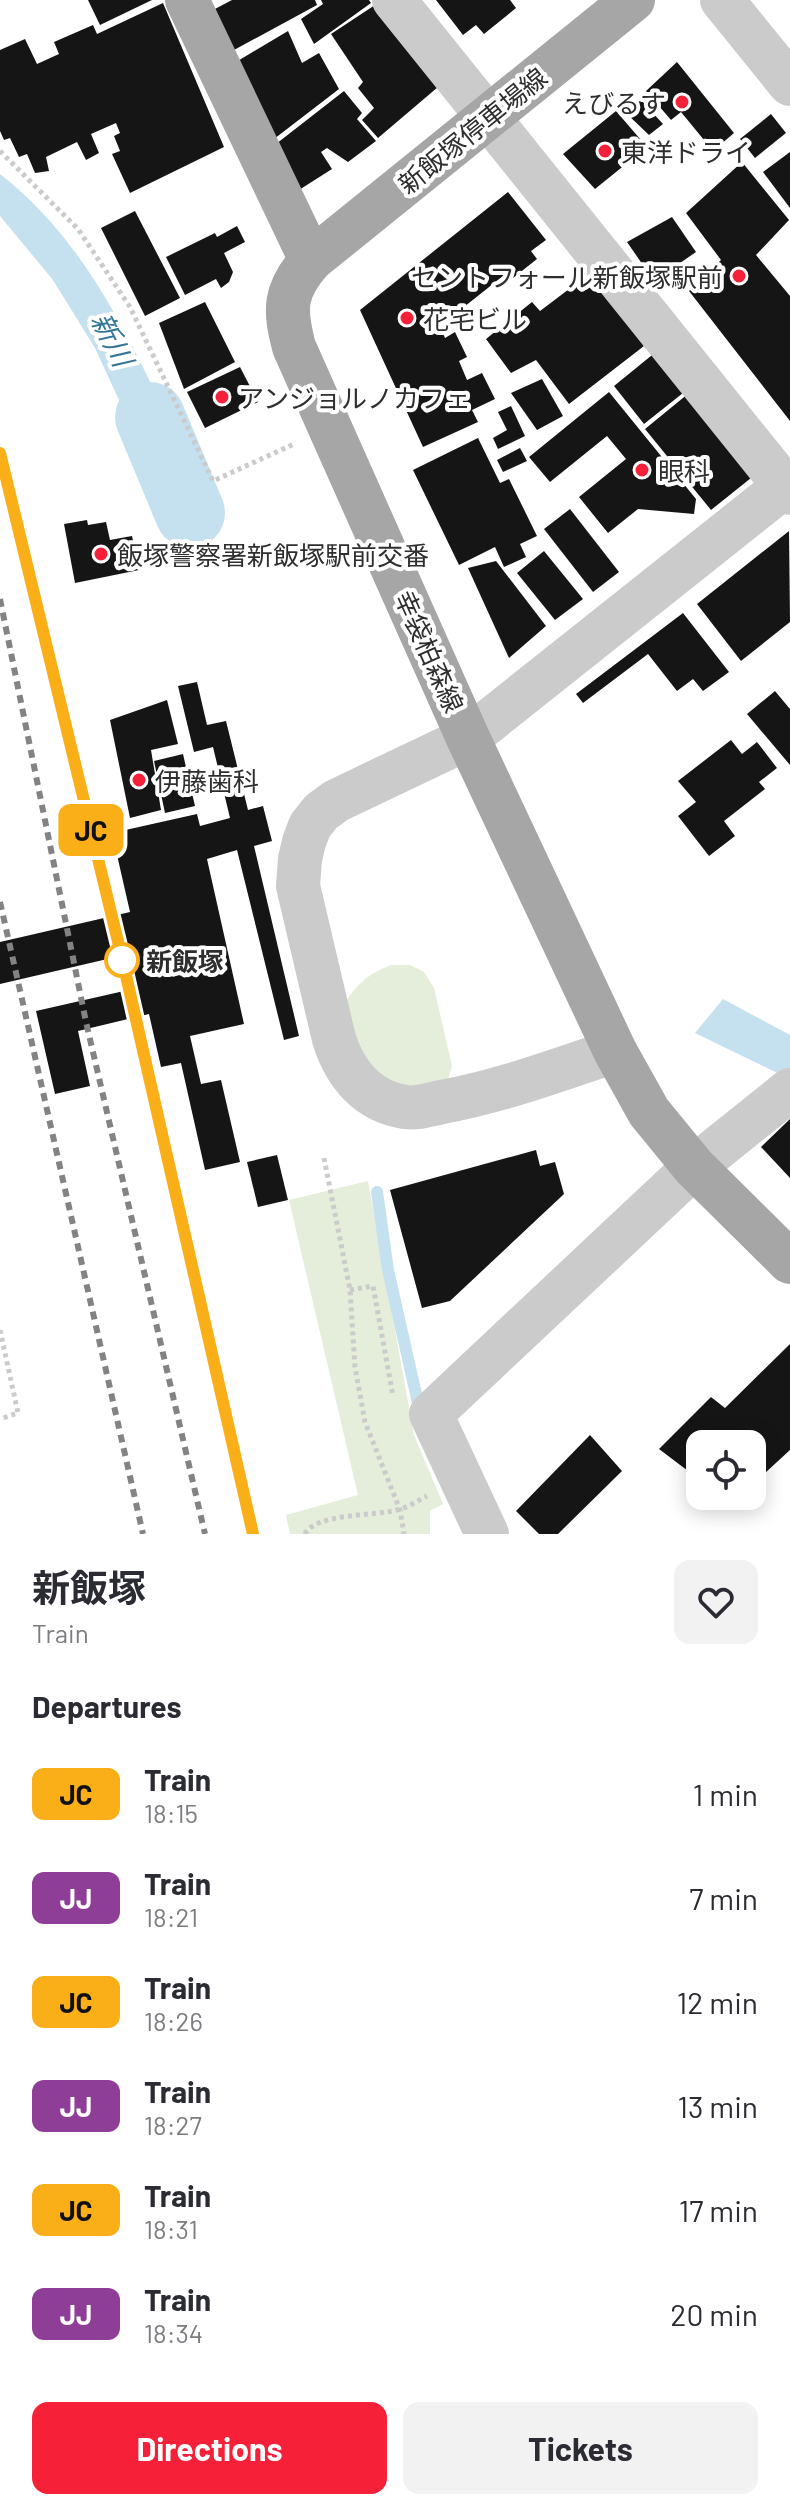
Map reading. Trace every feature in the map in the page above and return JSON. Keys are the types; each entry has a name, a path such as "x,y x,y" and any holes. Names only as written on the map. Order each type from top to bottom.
{"main road":[{"path":"187,0 311,260"},
{"name":"新飯塚停車場線","path":"311,260 633,0"},
{"name":"幸袋柏森線","path":"311,260 296,278 288,296 288,322 294,347 468,738 615,1051 649,1112 694,1167 790,1262"}],"street":[{"path":"394,0 788,487 468,738 336,801 310,826 300,859 298,886 341,1061 352,1078 372,1095 409,1108 506,1088 615,1051"},
{"path":"722,0 790,84"},
{"path":"487,1534 431,1414 694,1167 790,1090"}],"path":[{"path":"0,151 78,229 130,307 213,481 295,443"},
{"path":"324,1158 350,1290 355,1367 365,1422 400,1510 404,1534"},
{"path":"0,1330 18,1413 0,1419"},
{"path":"305,1534 308,1528 321,1521 400,1510 428,1495"}],"green space":[{"path":"392,965 410,965 424,972 434,988 452,1066 447,1082 403,1091 355,1054 343,1006 363,981"},
{"path":"368,1181 414,1435 443,1504 430,1511 430,1534 290,1534 286,1515 358,1495 289,1200"}],"water":[{"path":"0,174 36,206 68,242 95,282 143,366 205,498 171,513 95,348 53,280 0,216"},
{"path":"723,999 790,1035 790,1079 695,1033"}],"building":[{"path":"88,0 152,0 100,25"},
{"path":"232,0 315,0 317,5 234,50 213,10"},
{"path":"321,0 369,0 371,3 314,44 301,19 323,4"},
{"path":"436,0 510,0 516,8 484,34 476,25 463,35"},
{"path":"163,3 224,147 130,193 112,154 120,151 114,136 120,133 116,123 91,134 99,153 86,160 77,142 46,157 49,171 35,173 27,154 19,157 10,138 4,140 0,131 0,50 25,39 37,64 59,54 54,42 93,25 97,34"},
{"path":"375,5 438,87 378,138 362,120 374,108 358,88 363,82 331,34"},
{"path":"288,31 302,63 319,53 339,89 274,139 236,62"},
{"name":"えびるす","path":"677,62 734,133 713,151 681,112 671,120 646,91"},
{"path":"344,91 362,113 357,119 376,141 348,162 327,148 321,152 332,169 299,190 276,144"},
{"path":"641,100 663,124 649,135 626,113"},
{"name":"東洋ドライ","path":"616,111 647,147 595,189 563,154"},
{"path":"771,114 786,133 755,158 740,139"},
{"path":"790,152 790,208 763,172"},
{"name":"セントフォール新飯塚駅前","path":"742,162 789,220 756,255 790,296 790,421 689,291 721,260 686,213"},
{"name":"花宅ビル","path":"508,192 546,240 531,251 537,259 513,278 508,272 440,326 445,338 455,332 467,357 459,361 467,380 482,373 495,399 472,410 478,422 423,447 360,310"},
{"path":"135,211 180,298 145,316 101,228"},
{"path":"672,217 696,252 654,281 627,242"},
{"path":"237,226 245,242 224,253 233,272 229,282 221,288 216,279 185,295 166,257"},
{"path":"589,274 644,346 569,404 536,360 511,373 486,339 532,302 540,311"},
{"path":"205,302 235,362 184,389 159,323"},
{"path":"657,351 688,389 644,424 614,386"},
{"name":"アンジョルノカフェ","path":"240,367 258,402 205,428 187,392"},
{"path":"542,379 563,416 537,430 511,393"},
{"name":"眼科","path":"609,392 696,499 694,514 638,509 608,533 579,497 626,459 607,436 550,482 529,457"},
{"path":"689,393 756,474 711,510 645,429"},
{"path":"511,406 525,436 498,449 493,438 507,430 498,412"},
{"path":"478,438 500,483 509,479 537,536 520,544 526,557 504,567 495,547 459,565 413,470"},
{"path":"520,448 527,461 503,472 497,460"},
{"path":"570,509 619,572 593,592 544,529"},
{"path":"87,520 88,525 106,522 110,540 132,536 139,570 75,583 64,524"},
{"path":"789,531 790,622 741,661 697,604"},
{"path":"544,551 583,599 555,620 517,573"},
{"path":"496,561 546,626 509,658 468,568"},
{"path":"683,613 729,672 703,691 693,679 677,691 648,654 583,703 576,694"},
{"path":"197,682 207,725 226,721 248,810 263,806 272,841 254,846 299,1036 284,1040 237,850 207,859 244,1024 190,1036 201,1084 221,1080 240,1162 205,1170 181,1063 161,1067 149,1014 78,1031 90,1086 55,1094 36,1011 124,991 116,957 0,984 0,942 130,912 112,833 197,814 200,826 230,818 213,747 194,752 178,686"},
{"path":"775,691 790,709 790,765 747,714"},
{"name":"伊藤歯科","path":"167,700 178,744 151,750 161,810 130,818 110,720"},
{"path":"731,740 742,754 757,742 777,768 759,782 765,789 724,821 735,836 709,856 678,816 696,802 678,781"},
{"path":"183,754 195,806 165,813 154,761"},
{"path":"790,1119 790,1178 761,1147"},
{"path":"536,1150 540,1166 555,1162 564,1194 450,1301 422,1308 390,1190"},
{"path":"277,1155 288,1200 258,1207 247,1162"},
{"path":"790,1344 790,1450 766,1472 766,1430 686,1430 686,1469 659,1449 711,1397 725,1408"},
{"path":"590,1435 622,1471 558,1534 539,1534 516,1511"}],"waterway":[{"name":"新川","path":"150,417 190,513"},
{"path":"377,1192 388,1270 420,1412"}],"railway":[{"path":"0,453 122,958 253,1534"},
{"path":"0,599 86,1022 205,1534"},
{"path":"0,902 143,1534"}],"train":[{"name":"JC","path":"0,453 122,958 253,1534"}],"place":[{"name":"えびるす","path":"682,102"},
{"name":"東洋ドライ","path":"605,151"},
{"name":"セントフォール新飯塚駅前","path":"739,276"},
{"name":"花宅ビル","path":"407,318"},
{"name":"アンジョルノカフェ","path":"222,397"},
{"name":"眼科","path":"642,470"},
{"name":"飯塚警察署新飯塚駅前交番","path":"101,554"},
{"name":"伊藤歯科","path":"139,780"},
{"name":"新飯塚","path":"122,960"}]}
